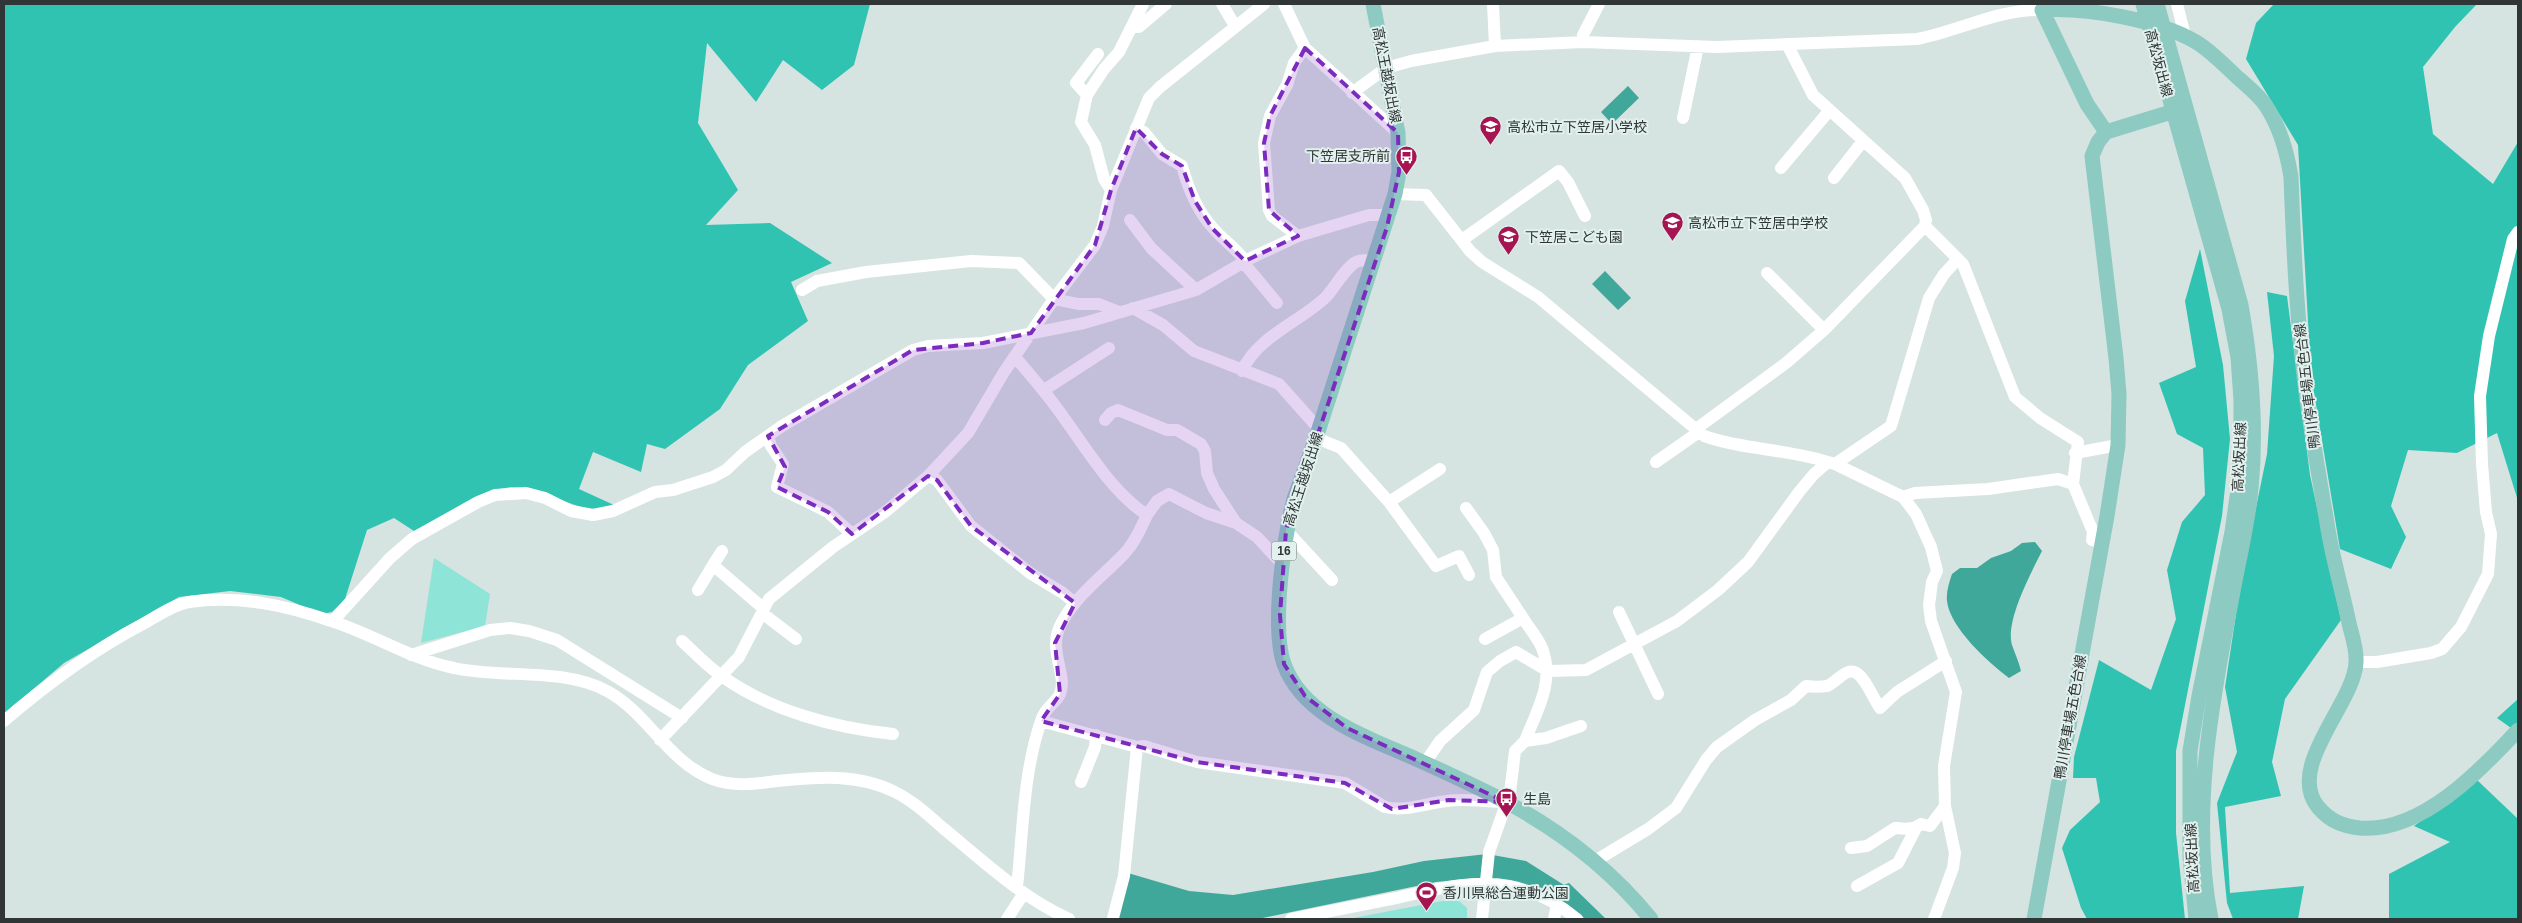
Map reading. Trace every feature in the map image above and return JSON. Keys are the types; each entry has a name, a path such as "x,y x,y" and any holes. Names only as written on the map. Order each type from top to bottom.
{"main road":[{"name":"高松王越坂出線","path":"1373,4 1398,133 1399,172 1390,215 1318,434 1294,499 1286,530 1280,644 1284,664 1293,681 1305,696 1323,712 1347,728 1506,802 1560,836 1595,861 1651,919"},
{"name":"高松坂出線","path":"2143,4 2180,109 2241,306 2249,352 2254,400 2251,492 2213,695 2203,801 2205,866 2211,919"},
{"name":"高松坂出線","path":"2157,4 2180,109 2229,309 2238,357 2241,400 2238,490 2190,751 2190,856 2196,919"},
{"path":"2042,10 2087,104 2106,132 2180,109"},
{"name":"鴨川停車場五色台線","path":"2042,10 2066,10 2134,20 2158,25 2182,35 2214,55 2266,105 2278,127 2287,154 2291,177 2301,346 2310,420 2330,544 2347,611 2356,662 2354,674 2318,749 2310,775 2312,799 2328,817 2339,824 2382,828 2403,822 2445,797 2470,778 2518,730"},
{"name":"鴨川停車場五色台線","path":"2034,919 2118,445 2119,394 2116,358 2092,162 2094,148 2106,132"}],"street":[{"path":"1111,190 1104,178 1095,145 1081,122 1087,96 1104,69 1119,52 1143,4"},
{"path":"1132,26 1139,27 1166,4"},
{"path":"1222,4 1235,26"},
{"path":"660,740 739,657 769,600 852,534 885,512 928,476 968,433 1054,299 1095,245 1104,226 1111,190 1144,108 1160,87 1264,4"},
{"path":"1492,4 1495,46"},
{"path":"1583,42 1583,35 1599,4"},
{"path":"2177,4 2182,35"},
{"path":"1289,5 1305,48 1352,94 1398,133"},
{"path":"1352,94 1386,68 1411,61 1495,46 1583,42 1698,46 1917,39 1947,33 1998,10 2042,10"},
{"path":"1656,462 1786,363 1824,330 1925,226 1926,220 1923,210 1905,178 1813,95 1787,44"},
{"path":"1684,118 1698,46"},
{"path":"1298,236 1272,216 1269,210 1264,143 1270,116 1287,85 1294,63 1305,48"},
{"path":"1087,96 1076,83 1098,54"},
{"path":"1781,168 1829,111"},
{"path":"1136,128 1144,132 1162,154 1182,166 1195,201 1212,228 1238,252 1277,303"},
{"path":"1834,178 1863,141"},
{"path":"1462,240 1559,171 1568,182 1585,216"},
{"path":"1395,194 1426,195 1482,262 1538,297 1698,430 1721,442 1798,454 1831,463 1903,497 1924,528 1931,547 1937,571 1932,582 1928,605 1931,621 1956,692 1944,766 1945,806 1955,853 1953,868 1934,919"},
{"path":"333,621 390,558 412,539 478,502 495,495 526,493 545,498 571,511 594,515 613,511 655,492 673,490 713,477 726,470 745,452 768,436 913,350 928,346 983,343 1084,323 1196,290 1244,262 1298,236 1369,215 1390,215"},
{"path":"1130,220 1151,248 1196,290"},
{"path":"1925,226 1962,264 2015,397 2040,418 2078,442 2075,453 2073,484 2093,532 2092,540 2102,542"},
{"path":"2356,662 2376,662 2431,653 2442,649 2462,627 2488,574 2491,534 2486,512 2482,464 2480,396 2488,336 2510,248 2518,232"},
{"path":"1425,763 1440,741 1474,710 1487,672 1494,665 1516,652 1548,671 1586,670 1634,646 1689,612 1743,566 1756,552 1814,474 1891,426 1929,298 1944,274 1958,259"},
{"path":"1242,370 1248,357 1292,320 1325,298 1354,264 1364,260 1375,261"},
{"path":"802,290 817,281 866,272 971,261 1002,264 1013,262 1019,263 1054,299 1078,304 1099,304 1119,312"},
{"path":"1767,272 1824,330"},
{"path":"1133,308 1163,325 1194,351 1279,384 1318,434 1341,448 1389,502 1436,566 1459,556 1468,575"},
{"path":"1044,390 1109,348"},
{"path":"1016,357 1044,390 1098,466 1136,507 1147,515"},
{"path":"1105,420 1111,413 1118,410 1167,430 1177,430 1201,444 1205,451 1207,473 1236,523"},
{"path":"768,436 771,446 783,464 777,487 828,512 852,534"},
{"path":"2075,453 2118,445"},
{"path":"1389,502 1440,468"},
{"path":"928,476 937,480 971,526 1030,573 1064,592 1075,603"},
{"path":"1903,497 1915,493 1988,489 2058,479 2073,484"},
{"path":"1007,919 1024,893 1028,781 1042,721 1047,708 1060,694 1061,683 1055,643 1060,626 1075,603 1125,553 1157,501 1169,494 1206,513 1236,523 1257,537 1283,565"},
{"path":"1466,508 1484,533 1493,550 1496,577 1542,648 1548,671 1543,700 1525,741 1515,751 1510,793 1489,853 1482,919"},
{"path":"1286,530 1332,580"},
{"path":"698,590 722,551"},
{"path":"712,565 796,639"},
{"path":"4,722 66,669 103,645 166,611 186,603 236,599 280,607 333,621 429,662 479,673 555,677 592,684 609,691 626,704 682,762 722,782 753,784 836,777 878,784 913,803 1024,893 1069,919"},
{"path":"1619,612 1658,694"},
{"path":"1485,639 1523,618"},
{"path":"411,655 490,630 510,628 529,631 557,640 682,718"},
{"path":"682,641 721,676 764,701 816,720 845,727 893,734"},
{"path":"1595,861 1648,829 1676,808 1716,747 1755,720 1791,700 1806,686 1826,686 1837,681 1842,674 1851,671 1857,673 1880,708 1897,692 1946,661"},
{"path":"1042,721 1137,747 1144,746 1197,762 1345,783 1385,807 1392,809 1409,809 1449,800 1506,802"},
{"path":"1525,741 1546,738 1581,726"},
{"path":"1081,782 1095,747 1096,735"},
{"path":"1114,918 1124,876 1137,747"},
{"path":"1857,886 1898,863 1916,828 1921,824 1930,826 1945,806"},
{"path":"1851,848 1867,846 1895,828 1916,828"},
{"path":"1291,919 1452,886 1487,882 1509,886 1557,904 1577,919"},
{"path":"1554,919 1557,904"}],"highlighted area":[{"path":"1305,48 1398,133 1399,172 1387,227 1286,530 1280,615 1284,664 1305,696 1347,728 1506,802 1449,800 1392,809 1345,783 1197,762 1041,721 1060,694 1055,643 1075,603 971,526 937,480 928,476 852,534 828,512 777,487 785,467 768,436 913,350 983,343 1031,333 1095,245 1111,190 1136,128 1162,154 1182,166 1195,201 1212,228 1245,261 1298,236 1269,210 1264,143 1270,116"}],"shaded area":[{"path":"4,4 870,4 854,65 822,90 783,60 756,102 707,43 698,123 738,190 706,225 770,223 832,263 791,282 808,321 748,365 720,409 665,449 647,444 641,472 593,452 579,489 614,505 592,511 527,488 511,487 493,490 414,531 394,518 367,530 345,599 332,612 321,614 281,597 230,591 179,597 64,663 4,714"},
{"path":"2274,4 2477,4 2455,27 2423,67 2433,134 2493,184 2518,142 2518,501 2497,433 2457,453 2408,450 2391,506 2406,537 2391,569 2340,549 2311,374 2298,145 2246,59 2256,23"},
{"path":"1628,86 1639,98 1612,124 1601,112"},
{"path":"2200,249 2223,365 2230,439 2222,516 2176,751 2176,833 2185,919 2087,919 2081,908 2062,848 2070,830 2100,802 2096,778 2073,778 2074,757 2099,660 2151,690 2176,619 2167,570 2182,522 2205,495 2203,448 2177,434 2159,383 2196,367 2185,301"},
{"path":"1605,271 1631,298 1618,310 1592,284"},
{"path":"2267,292 2287,296 2310,475 2341,620 2285,699 2272,762 2281,796 2225,807 2230,893 2304,886 2298,919 2233,919 2227,903 2217,803 2237,752 2225,687 2241,581 2267,454 2274,356"},
{"path":"2035,542 2042,551 2020,597 2012,623 2012,645 2021,671 2009,678 1981,654 1962,633 1950,611 1947,591 1952,574 1960,568 1977,568 1991,558 2011,551 2022,543"},
{"path":"434,558 490,594 485,626 421,643"},
{"path":"2518,699 2518,733 2497,718"},
{"path":"2477,780 2518,819 2518,919 2389,919 2389,874 2450,842 2414,826"},
{"path":"1487,854 1526,861 1564,885 1569,883 1606,919 1585,919 1580,914 1478,878 1436,882 1258,919 1116,919 1128,873 1189,891 1233,895 1373,872 1424,861"},
{"name":"香川県総合運動公園","path":"1453,899 1458,900 1467,908 1467,919 1348,919"}],"place":[{"name":"高松市立下笠居小学校","path":"1491,146"},
{"name":"下笠居支所前","path":"1406,175"},
{"name":"高松市立下笠居中学校","path":"1672,242"},
{"name":"下笠居こども園","path":"1509,256"},
{"name":"生島","path":"1507,818"},
{"name":"香川県総合運動公園","path":"1427,912"}]}
